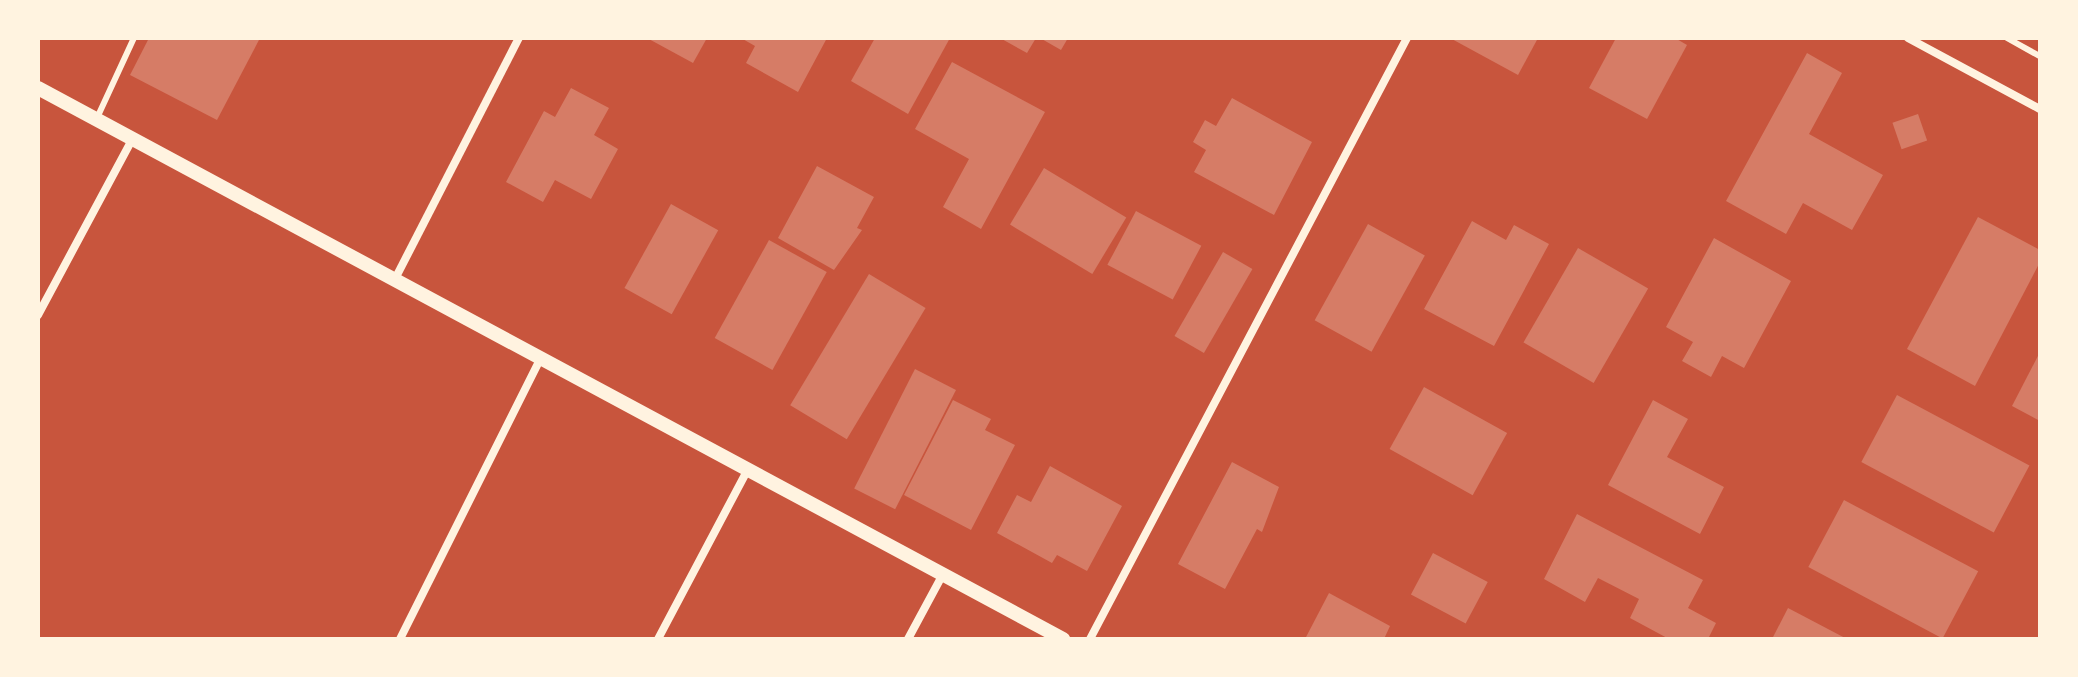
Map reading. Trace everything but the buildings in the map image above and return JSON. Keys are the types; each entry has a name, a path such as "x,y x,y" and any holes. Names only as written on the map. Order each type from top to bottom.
{"street":[{"path":"395,279 519,38"},
{"path":"1090,639 1407,38"},
{"path":"1908,38 2040,109"},
{"path":"38,88 1063,639"},
{"path":"38,315 133,138"},
{"path":"400,639 541,357"},
{"path":"658,639 749,468"},
{"path":"908,639 943,574"}],"lane":[{"path":"97,119 134,38"},
{"path":"2007,38 2040,56"}]}
